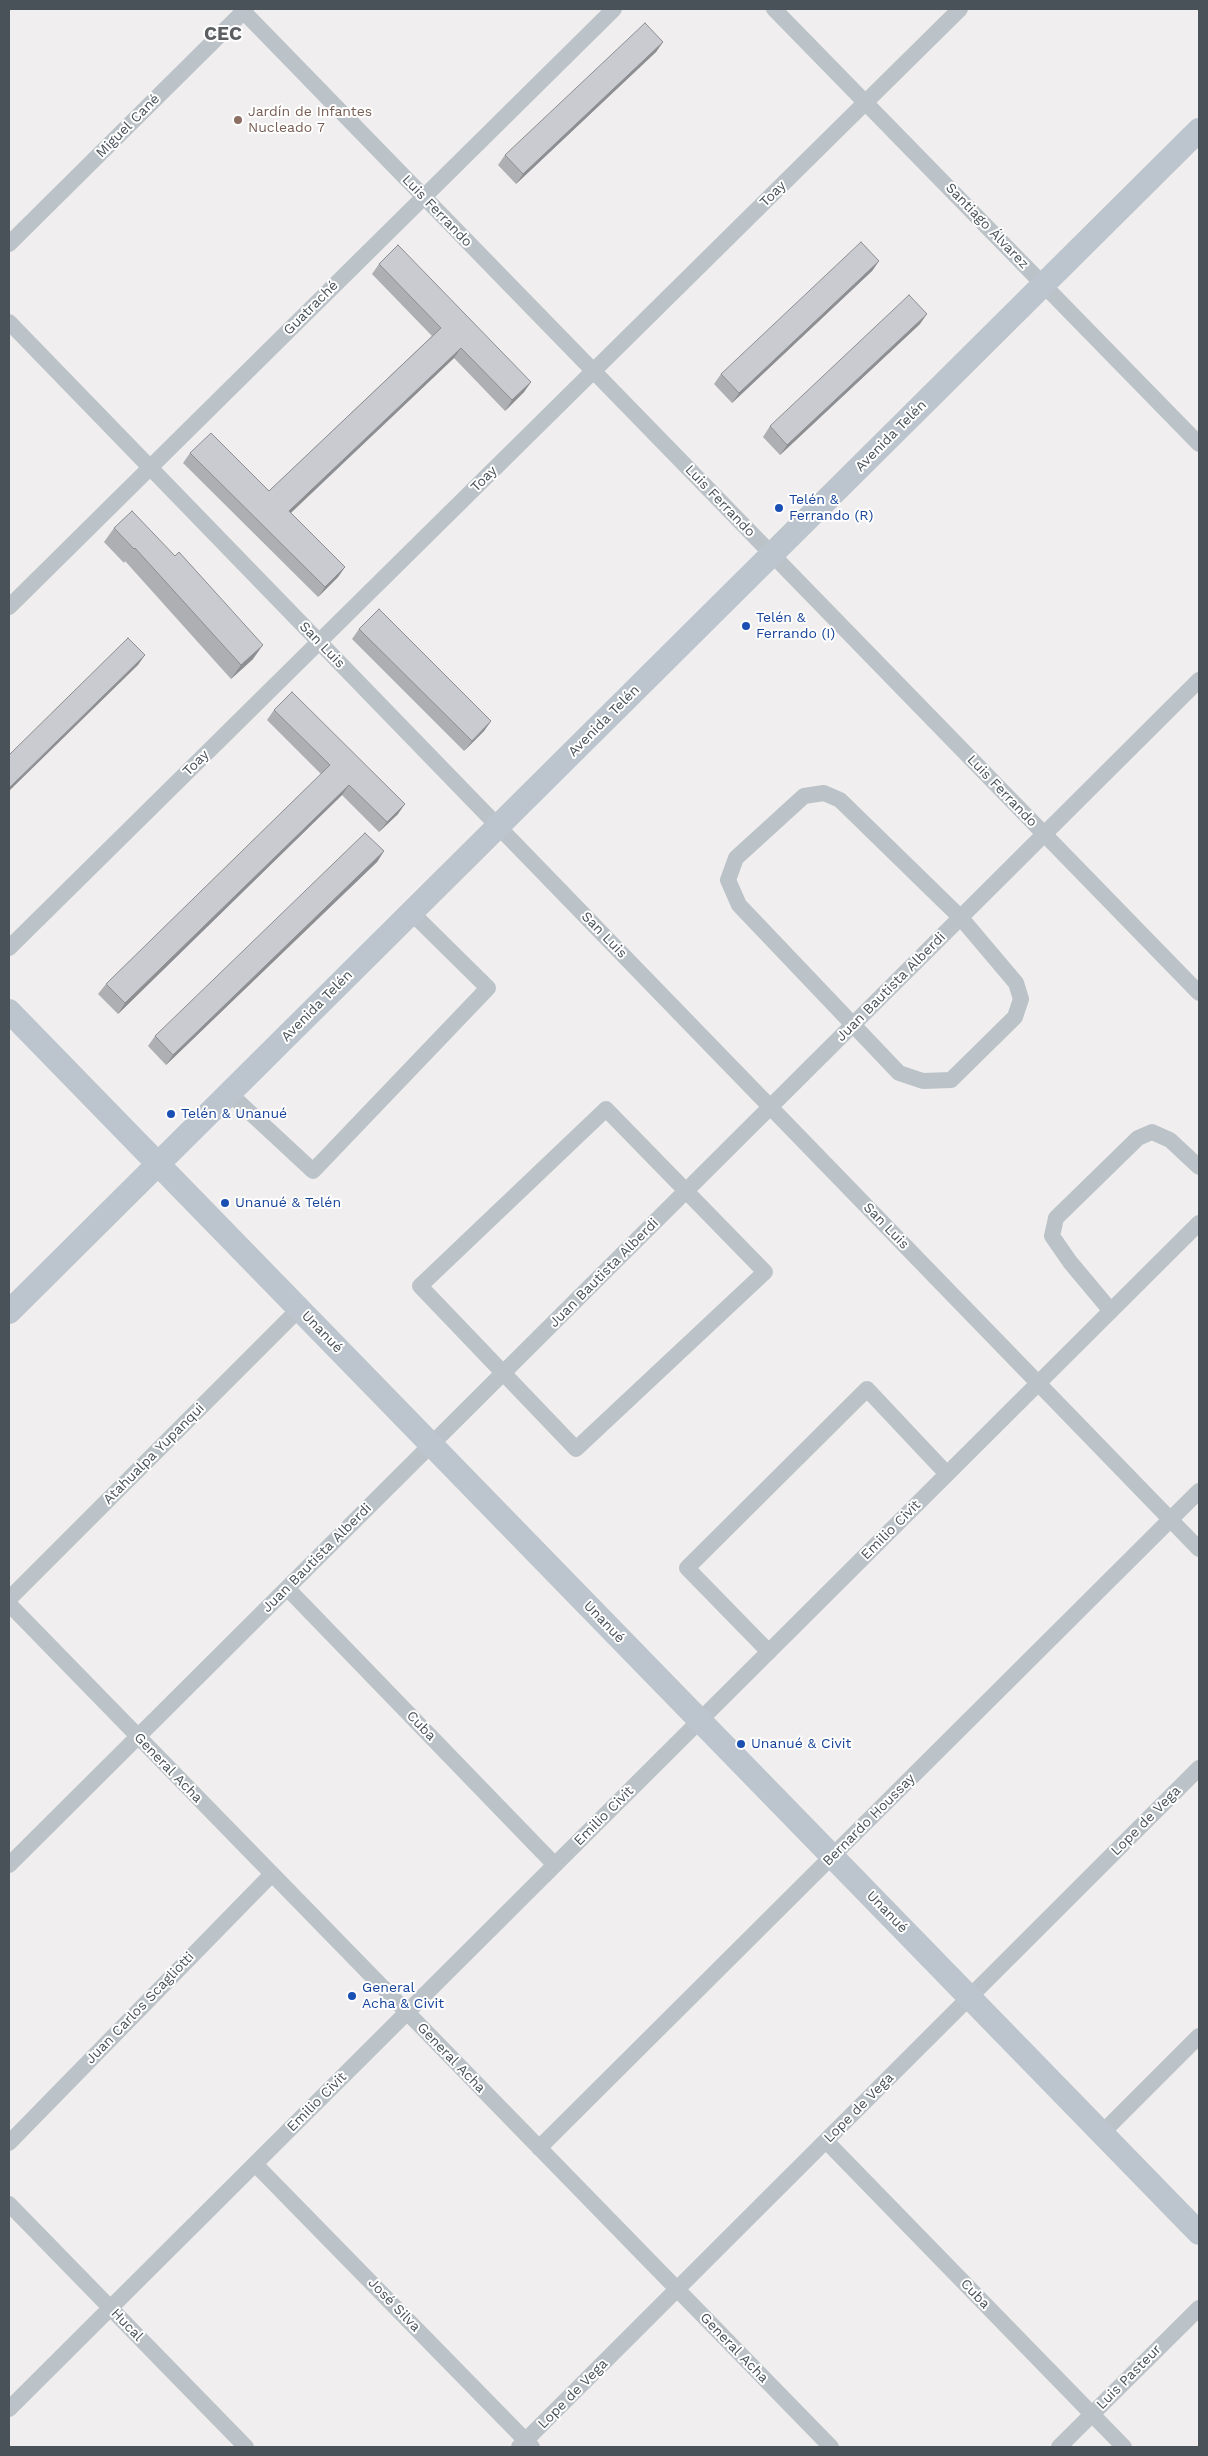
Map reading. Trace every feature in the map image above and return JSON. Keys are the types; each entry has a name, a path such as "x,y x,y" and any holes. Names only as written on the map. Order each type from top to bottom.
{"street":[{"name":"Guatraché","path":"9,607 614,9"},
{"name":"Santiago Álvarez","path":"774,9 1199,444"},
{"name":"Toay","path":"9,948 960,9"},
{"name":"Luis Ferrando","path":"244,10 1199,993"},
{"name":"Miguel Cané","path":"9,244 244,10"},
{"name":"Avenida Telén","path":"9,1312 1199,130"},
{"name":"San Luis","path":"9,322 1199,1549"},
{"name":"Juan Bautista Alberdi","path":"9,1865 1199,680"},
{"path":"824,793 840,800 961,918 1016,984 1021,999 1015,1017 951,1080 922,1081 899,1073 739,905 728,880 736,858 804,796 824,793"},
{"path":"229,1093 313,1171 488,988 411,912"},
{"name":"Unanué","path":"9,1010 1199,2233"},
{"path":"606,1109 686,1191 765,1272 576,1449 420,1286 606,1109"},
{"path":"1110,1311 1070,1262 1052,1236 1056,1218 1138,1138 1152,1132 1170,1140 1199,1167"},
{"name":"Emilio Civit","path":"9,2409 1199,1223"},
{"name":"Atahualpa Yupanqui","path":"9,1599 299,1309"},
{"path":"769,1652 687,1568 867,1389 947,1474"},
{"name":"Bernardo Houssay","path":"539,2148 1199,1491"},
{"name":"Cuba","path":"287,1588 555,1865"},
{"name":"General Acha","path":"9,1604 831,2447"},
{"name":"Lope de Vega","path":"526,2445 677,2290 1199,1768"},
{"name":"Juan Carlos Scagliotti","path":"9,2143 272,1874"},
{"path":"1102,2133 1199,2036"},
{"name":"Cuba","path":"826,2141 1124,2447"},
{"name":"José Silva","path":"255,2164 526,2445"},
{"name":"Hucal","path":"9,2204 246,2447"},
{"name":"Luis Pasteur","path":"1059,2447 1199,2308"}],"building":[{"path":"645,23 663,42 523,174 505,155"},
{"path":"861,242 879,261 739,393 721,374"},
{"path":"398,245 531,382 512,400 461,348 289,511 345,567 325,587 190,453 211,433 269,491 441,328 379,264"},
{"path":"909,295 927,314 787,445 770,426"},
{"path":"132,511 175,556 179,552 263,645 241,665 135,548 114,528"},
{"path":"379,609 491,721 472,741 359,629"},
{"path":"128,638 145,655 9,788 9,755"},
{"path":"292,692 405,804 387,822 349,785 125,1003 106,984 330,765 274,710"},
{"path":"365,833 384,851 173,1055 155,1036"}],"place":[{"name":"Jardín de Infantes Nucleado 7","path":"238,120"},
{"name":"Telén & Ferrando (R)","path":"779,508"},
{"name":"Telén & Ferrando (I)","path":"746,626"},
{"name":"Telén & Unanué","path":"171,1114"},
{"name":"Unanué & Telén","path":"225,1203"},
{"name":"Unanué & Civit","path":"741,1744"},
{"name":"General Acha & Civit","path":"352,1996"}],"district":[{"name":"CEC","path":"223,34"}]}
